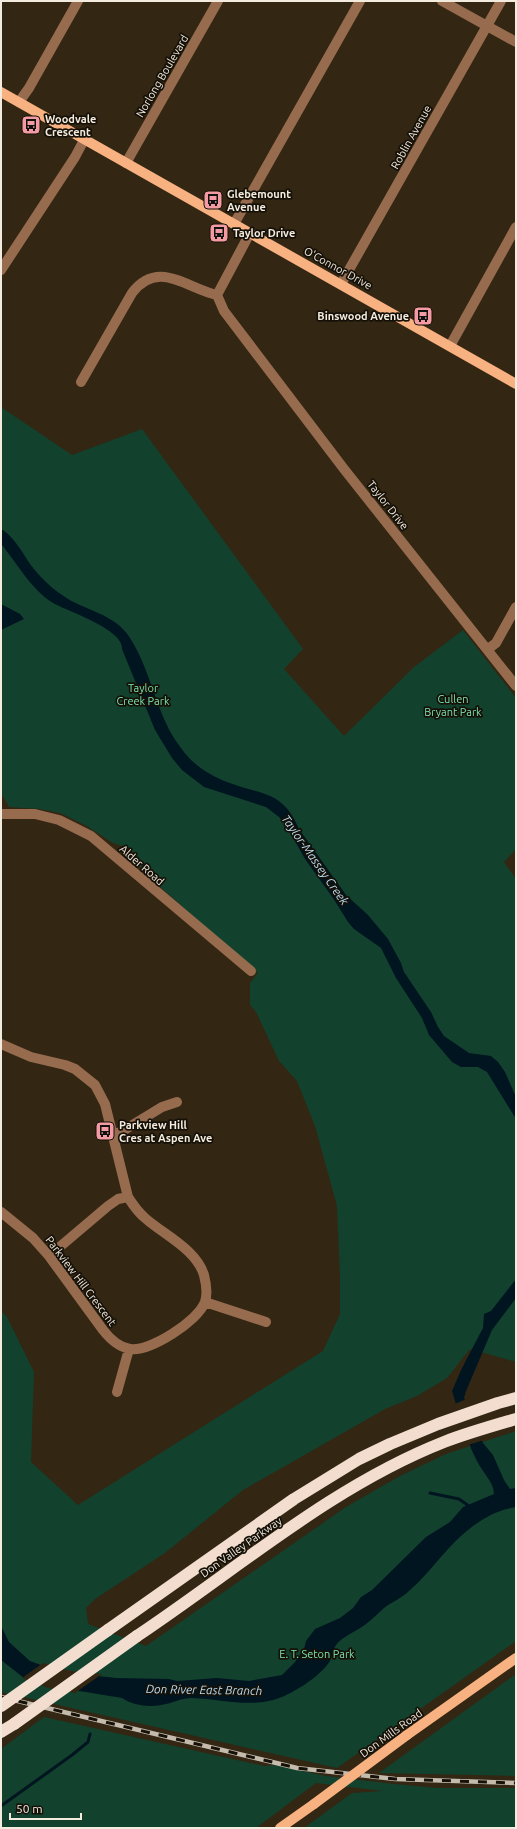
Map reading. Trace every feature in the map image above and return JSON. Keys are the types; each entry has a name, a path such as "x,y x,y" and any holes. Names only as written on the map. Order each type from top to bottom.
{"highway":[{"name":"Don Valley Parkway","path":"1,1706 324,1480 359,1459 438,1424 516,1398"},
{"name":"Don Valley Parkway","path":"1,1732 312,1514 350,1490 390,1468 444,1442 510,1420"}],"main road":[{"name":"O'Connor Drive","path":"1,92 516,384"},
{"name":"Don Mills Road","path":"280,1828 407,1735 516,1658"}],"street":[{"path":"18,102 29,88 78,1"},
{"name":"Norlong Boulevard","path":"126,163 218,1"},
{"path":"234,224 360,1"},
{"path":"442,1 516,42"},
{"name":"Roblin Avenue","path":"342,284 502,1"},
{"path":"1,270 75,157 84,140"},
{"path":"450,346 516,227"},
{"path":"81,382 129,297 137,286 147,279 163,275 205,292 217,295 250,233"},
{"name":"Taylor Drive","path":"217,295 224,311 344,469 516,686"},
{"path":"488,649 496,643 516,607"},
{"name":"Alder Road","path":"1,814 35,814 59,820 91,836 251,971"},
{"path":"1,1044 31,1057 65,1065 84,1075 100,1093 113,1134 128,1197 135,1208 146,1219 196,1260 204,1276 206,1294 205,1302 201,1310 182,1327 148,1346 129,1349 117,1392"},
{"path":"113,1134 121,1132 162,1107 177,1102"},
{"path":"49,1256 108,1206 118,1199 128,1197"},
{"name":"Parkview Hill Crescent","path":"1,1212 33,1238 49,1256 110,1338 123,1347 129,1349"},
{"path":"205,1302 266,1322"}],"green space":[{"path":"1,407 72,455 142,429 303,649 284,669 344,736 414,667 463,630 516,698 516,849 504,862 516,879 516,1362 470,1349 447,1378 417,1396 385,1409 243,1490 165,1553 95,1599 86,1608 88,1624 146,1646 346,1507 400,1476 446,1454 516,1431 516,1641 337,1768 1,1692 1,1311 7,1317 34,1372 31,1462 78,1505 323,1351 340,1314 340,1275 337,1206 315,1126 297,1081 279,1061 256,1012 250,1005 250,983 258,973 142,871 137,858 129,848 113,843 85,825 60,813 40,809 9,807 1,793"},
{"path":"516,1674 516,1776 379,1773"},
{"path":"44,1717 264,1766 275,1765 326,1776 438,1788 516,1788 516,1828 304,1828 352,1793 383,1791 316,1783 256,1828 1,1828 1,1749"}],"water":[{"name":"Taylor-Massey Creek","path":"1,529 13,540 35,571 51,586 62,595 108,618 124,630 130,638 144,665 166,722 181,748 190,759 214,776 227,782 260,792 278,800 286,807 293,816 299,829 346,895 368,915 388,939 401,963 404,972 431,1012 444,1036 469,1053 491,1056 498,1062 505,1072 516,1097 516,1119 487,1072 478,1067 461,1067 452,1062 429,1035 422,1018 396,978 381,948 354,929 348,922 305,859 286,825 279,817 266,807 204,787 182,770 172,758 155,730 120,642 107,629 50,601 34,587 1,544"},
{"path":"1,604 20,614 24,619 1,630"},
{"name":"Don River East Branch","path":"516,1279 516,1298 492,1330 464,1398 483,1443 493,1455 504,1480 510,1489 516,1488 516,1507 488,1516 464,1533 406,1593 384,1608 363,1626 338,1642 326,1667 304,1685 280,1698 263,1702 243,1703 188,1698 161,1705 149,1706 132,1703 122,1698 49,1686 24,1678 1,1660 1,1626 9,1642 30,1661 71,1673 116,1678 169,1679 177,1681 217,1678 249,1681 282,1675 295,1662 304,1649 306,1641 315,1629 340,1618 353,1608 361,1597 372,1590 426,1537 450,1522 463,1507 494,1494 492,1485 479,1465 469,1444 452,1391 483,1328 484,1314 491,1311"}],"pier":[{"path":"467,1399 484,1440 468,1445 454,1404"},
{"path":"43,1663 71,1671 102,1674 75,1693 48,1688 22,1678"}],"waterway":[{"path":"430,1493 459,1499 469,1506"},
{"path":"1,1806 72,1755 88,1742 90,1734"}],"railway":[{"path":"1,1697 297,1768 395,1779 516,1783"}],"place":[{"name":"Woodvale Crescent","path":"31,125"},
{"name":"Glebemount Avenue","path":"213,200"},
{"name":"Taylor Drive","path":"219,233"},
{"name":"Binswood Avenue","path":"423,316"},
{"name":"Parkview Hill Cres at Aspen Ave","path":"105,1131"}],"park label":[{"name":"Taylor Creek Park","path":"143,694"},
{"name":"Cullen Bryant Park","path":"453,705"},
{"name":"E. T. Seton Park","path":"317,1654"}]}
